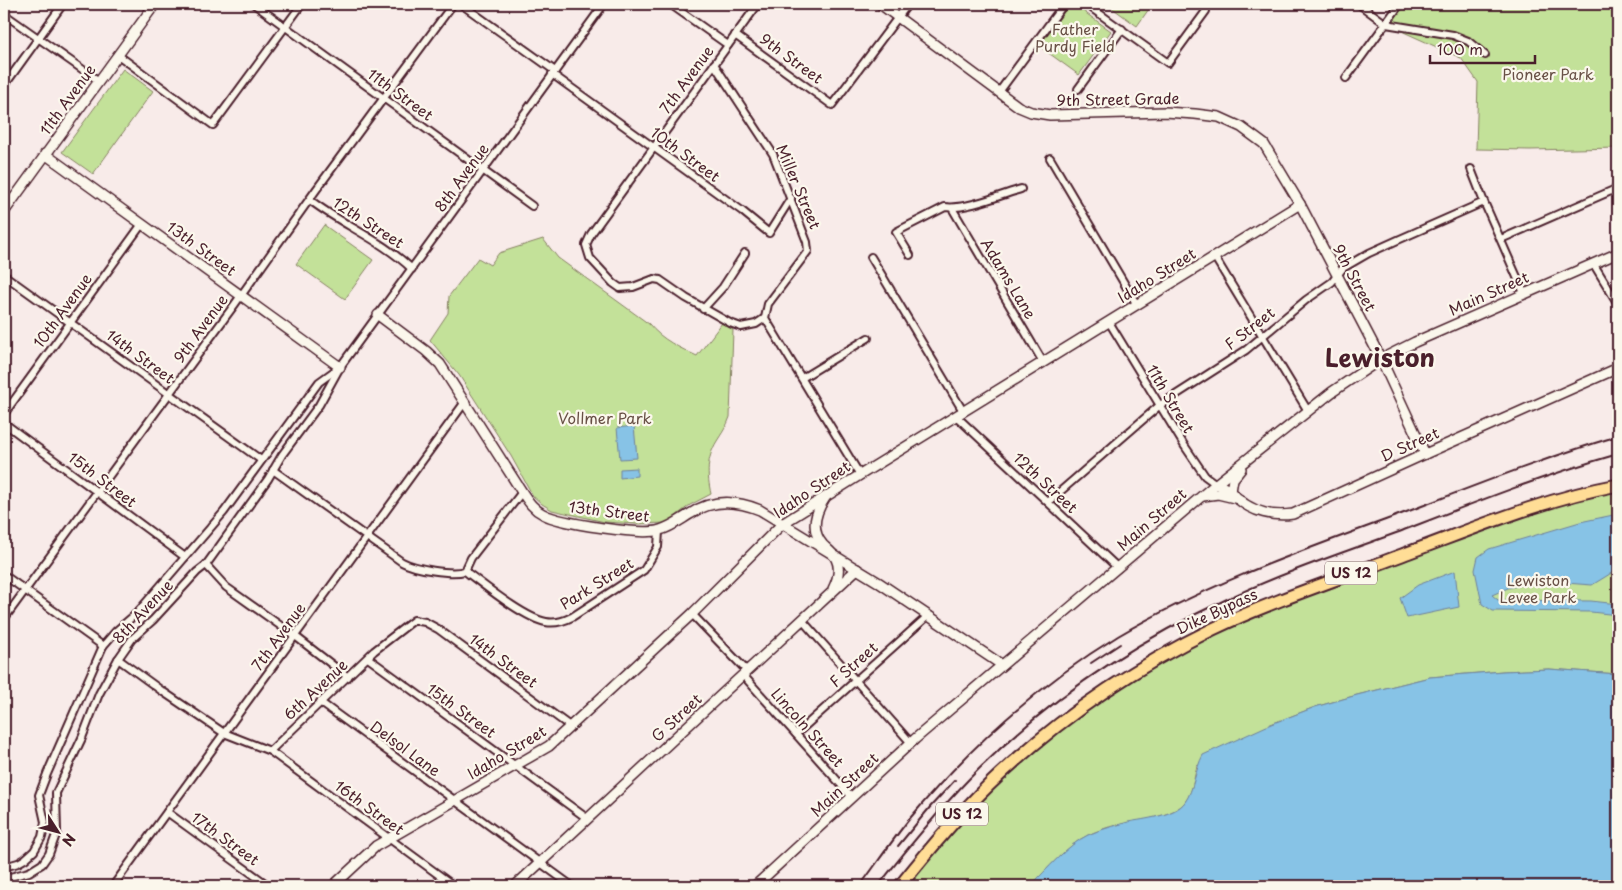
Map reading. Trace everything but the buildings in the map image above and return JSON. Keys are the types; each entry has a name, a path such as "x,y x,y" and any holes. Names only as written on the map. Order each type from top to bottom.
{"highway":[{"name":"Dike Bypass","path":"900,886 970,805 1017,759 1097,696 1165,654 1236,619 1338,578 1516,512 1574,494 1618,485"}],"street":[{"path":"4,86 63,4"},
{"name":"11th Avenue","path":"4,212 155,4"},
{"name":"11th Street","path":"254,4 532,206"},
{"path":"118,55 213,125 302,4"},
{"name":"9th Avenue","path":"4,619 453,4"},
{"name":"10th Street","path":"461,4 769,233 791,198"},
{"name":"8th Avenue","path":"4,876 19,875 36,869 42,864 53,846 57,832 56,793 100,694 118,659 132,639 206,565 324,397 327,387 340,367 604,4"},
{"path":"670,4 728,45"},
{"name":"7th Avenue","path":"704,309 660,280 654,279 633,287 620,288 590,258 586,245 591,234 758,4"},
{"name":"9th Street Grade","path":"880,4 1019,106 1040,115 1165,112 1219,118 1241,127"},
{"path":"898,17 908,4"},
{"path":"999,92 1064,4"},
{"path":"1086,4 1168,63 1206,11"},
{"path":"1359,4 1386,24 1453,35 1468,41 1485,55"},
{"path":"1346,78 1400,4"},
{"path":"4,14 99,81"},
{"name":"9th Street","path":"734,35 832,105 898,17"},
{"path":"1078,89 1122,29"},
{"name":"Miller Street","path":"714,64 773,154 808,242 808,251 768,304 765,318"},
{"name":"9th Street","path":"1241,127 1264,144 1300,204 1381,359 1425,454"},
{"name":"13th Street","path":"45,154 340,367"},
{"path":"1050,158 1137,304"},
{"path":"1471,168 1524,293"},
{"path":"1501,239 1618,188"},
{"path":"910,255 896,232 945,207 952,208 966,205 1021,189"},
{"name":"12th Street","path":"310,200 362,232 412,269"},
{"name":"F Street","path":"1048,502 1160,405 1246,350 1306,300 1332,282 1343,268 1369,253 1484,202"},
{"name":"Idaho Street","path":"333,886 376,846 549,746 692,614 782,524 1300,204"},
{"name":"Adams Lane","path":"952,208 1043,362"},
{"name":"10th Avenue","path":"4,414 142,224"},
{"path":"744,252 723,287 704,309 730,323 742,327 756,324 765,318 860,475"},
{"name":"Main Street","path":"755,886 911,743 1002,665 1216,484 1338,387 1381,359 1414,342 1618,252"},
{"path":"1214,256 1308,410"},
{"name":"12th Street","path":"871,257 959,414 1118,568"},
{"path":"1593,263 1618,304"},
{"name":"14th Street","path":"4,275 261,460"},
{"name":"13th Street","path":"378,315 433,356 440,364 522,492 534,509 548,517 562,521 635,532 659,531 701,508 721,502 749,505 856,568 1002,665"},
{"name":"11th Street","path":"1109,322 1205,476 1216,484"},
{"path":"802,378 868,338"},
{"name":"8th Avenue","path":"4,867 25,860 34,851 42,837 45,822 39,795 103,646 116,631 137,613 224,512 319,382 340,367"},
{"name":"D Street","path":"1216,484 1231,491 1239,499 1266,514 1293,514 1618,368"},
{"name":"7th Avenue","path":"112,886 465,402"},
{"name":"15th Street","path":"4,423 185,557"},
{"path":"1231,491 1233,479 1254,454"},
{"path":"273,470 402,562 410,566 459,573 465,571 472,558 522,492"},
{"path":"1202,496 1218,494 1239,499"},
{"path":"827,496 819,509 815,524 820,541 834,555 838,562 839,572 837,581 830,593"},
{"name":"Park Street","path":"465,571 531,617 550,623 564,621 644,570 658,547 659,531"},
{"path":"206,565 226,587 295,636 348,677"},
{"name":"G Street","path":"515,886 856,568"},
{"path":"4,574 103,646"},
{"name":"Lincoln Street","path":"692,614 852,797"},
{"name":"F Street","path":"796,734 929,615"},
{"name":"14th Street","path":"418,620 438,629 571,727"},
{"name":"6th Avenue","path":"270,751 374,651 410,622 418,620"},
{"path":"802,620 911,743"},
{"name":"15th Street","path":"368,658 588,819"},
{"path":"118,659 224,733 270,751"},
{"name":"Delsol Lane","path":"320,702 572,886"},
{"name":"16th Street","path":"270,751 454,886"},
{"name":"17th Street","path":"167,812 269,886"}],"green space":[{"name":"Father Purdy Field","path":"1070,4 1073,4 1111,31 1079,75 1039,46"},
{"path":"1114,4 1147,4 1151,6 1137,26 1111,7"},
{"name":"Pioneer Park","path":"1400,4 1618,4 1618,148 1476,149 1478,82 1461,58 1386,24"},
{"path":"123,69 153,91 93,174 62,152"},
{"path":"324,225 373,260 345,299 296,264"},
{"name":"Vollmer Park","path":"543,239 558,258 678,347 697,356 722,323 733,330 730,417 713,448 709,461 708,474 711,494 690,505 667,523 605,522 552,510 542,504 533,496 511,456 459,375 430,340 448,313 449,296 478,258 490,265 499,253"},
{"name":"Lewiston Levee Park","path":"1618,485 1618,674 1549,669 1430,677 1315,707 1271,724 1197,766 1190,794 1180,807 1163,815 1102,829 1080,839 1065,851 1030,886 900,886 1017,759 1149,663 1339,578"}],"water":[{"path":"634,426 637,458 620,459 617,428"},
{"path":"637,468 637,476 620,478 620,469"},
{"path":"1618,514 1618,569 1592,585 1539,581 1508,588 1492,595 1498,600 1591,601 1618,604 1618,615 1591,612 1493,611 1482,604 1475,570 1478,557 1489,549 1580,522"},
{"path":"1455,571 1459,607 1407,618 1400,598 1418,585"},
{"path":"1549,669 1618,674 1618,886 1030,886 1065,851 1080,839 1103,829 1167,814 1180,807 1188,797 1203,755 1271,724 1315,707 1430,677"}],"railway":[{"path":"860,886 911,817 957,766 1007,718 1034,696 1118,636 1183,601 1250,571 1531,465 1618,436"},
{"path":"878,886 969,779 1027,725 1090,677 1157,635 1227,599 1290,572 1508,490 1618,454"},
{"path":"1091,663 1120,644"},
{"path":"898,846 955,780"}],"district":[{"name":"Lewiston","path":"1380,358"}]}
